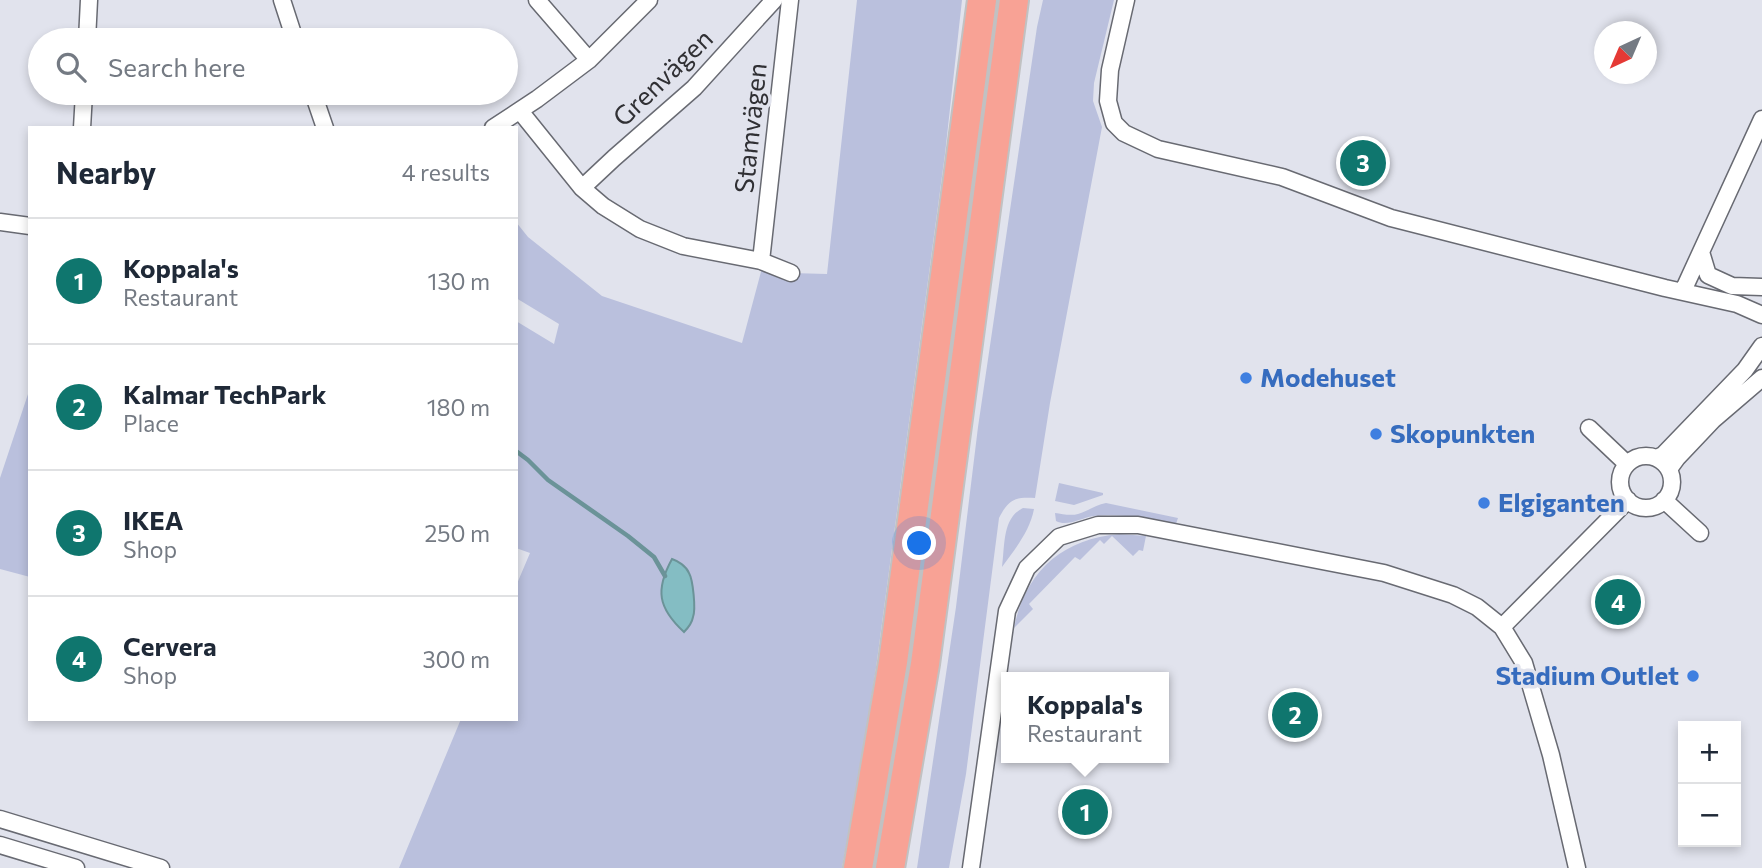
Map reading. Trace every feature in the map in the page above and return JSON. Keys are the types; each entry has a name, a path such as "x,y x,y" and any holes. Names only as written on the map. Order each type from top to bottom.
{"highway":[{"path":"858,868 893,662 982,0"},
{"path":"891,868 927,651 1014,0"}],"street":[{"path":"88,28 89,0"},
{"path":"282,0 291,28"},
{"path":"537,0 589,60"},
{"path":"496,126 589,60 649,0"},
{"name":"Grenvägen","path":"582,188 694,88 774,0"},
{"name":"Stamvägen","path":"761,261 790,0"},
{"path":"1126,0 1110,70 1108,101 1114,123 1124,134 1158,149 1282,177 1391,218 1737,304 1762,315"},
{"path":"82,126 83,105"},
{"path":"317,105 324,126"},
{"path":"520,111 582,188 603,206 640,229 683,246 761,261 791,273"},
{"path":"1683,291 1762,118"},
{"path":"0,222 28,226"},
{"path":"1701,251 1708,275 1732,285 1762,287"},
{"path":"1762,346 1745,370 1662,455 1663,464 1671,477 1669,493 1664,500 1650,507 1635,505 1628,500 1620,486 1622,470 1627,464 1641,456 1663,464 1677,458 1713,420 1762,378"},
{"path":"1590,428 1627,464"},
{"path":"1502,627 1628,500"},
{"path":"1664,500 1700,533"},
{"path":"971,868 1007,611 1027,568 1059,537 1098,525 1138,525 1384,573 1453,595 1478,607 1502,627 1524,663 1550,755 1577,868"},
{"path":"0,819 161,868"},
{"path":"0,845 76,868"}],"shaded area":[{"path":"857,0 962,0 945,154 876,668 842,868 399,868 460,721 518,721 518,581 530,553 518,549 518,322 554,344 559,324 518,299 518,224 528,237 602,296 742,343 762,268 791,273 827,274"},
{"path":"1043,0 1114,0 1094,83 1093,101 1102,127 1050,403 1035,498 1013,500 999,518 966,774 949,868 917,868 956,607 978,427"},
{"path":"28,394 28,576 0,569 0,478"},
{"path":"1059,483 1103,495 1074,505 1055,501"},
{"path":"1106,503 1178,518 1176,524 1114,515 1093,516 1069,523 1056,521 1055,513 1075,515"},
{"path":"1023,508 1034,509 1032,517 1021,540 1002,567 1008,526 1011,518"},
{"path":"1119,534 1146,536 1143,551 1139,550 1133,556 1112,536 1104,544 1100,540 1080,560 1075,557 1029,604 1033,609 1014,628 1027,590 1049,562 1080,543"},
{"path":"672,559 688,570 693,588 694,613 684,632 669,615 662,598 663,580"}],"waterway":[{"path":"518,452 548,480 654,557 665,576"}],"place":[{"name":"IKEA","path":"1363,163"},
{"name":"Modehuset","path":"1246,378"},
{"name":"Skopunkten","path":"1376,434"},
{"name":"Elgiganten","path":"1484,503"},
{"name":"Cervera","path":"1618,602"},
{"name":"Stadium Outlet","path":"1693,676"},
{"name":"Kalmar TechPark","path":"1295,715"},
{"name":"Koppala's","path":"1085,812"}]}
